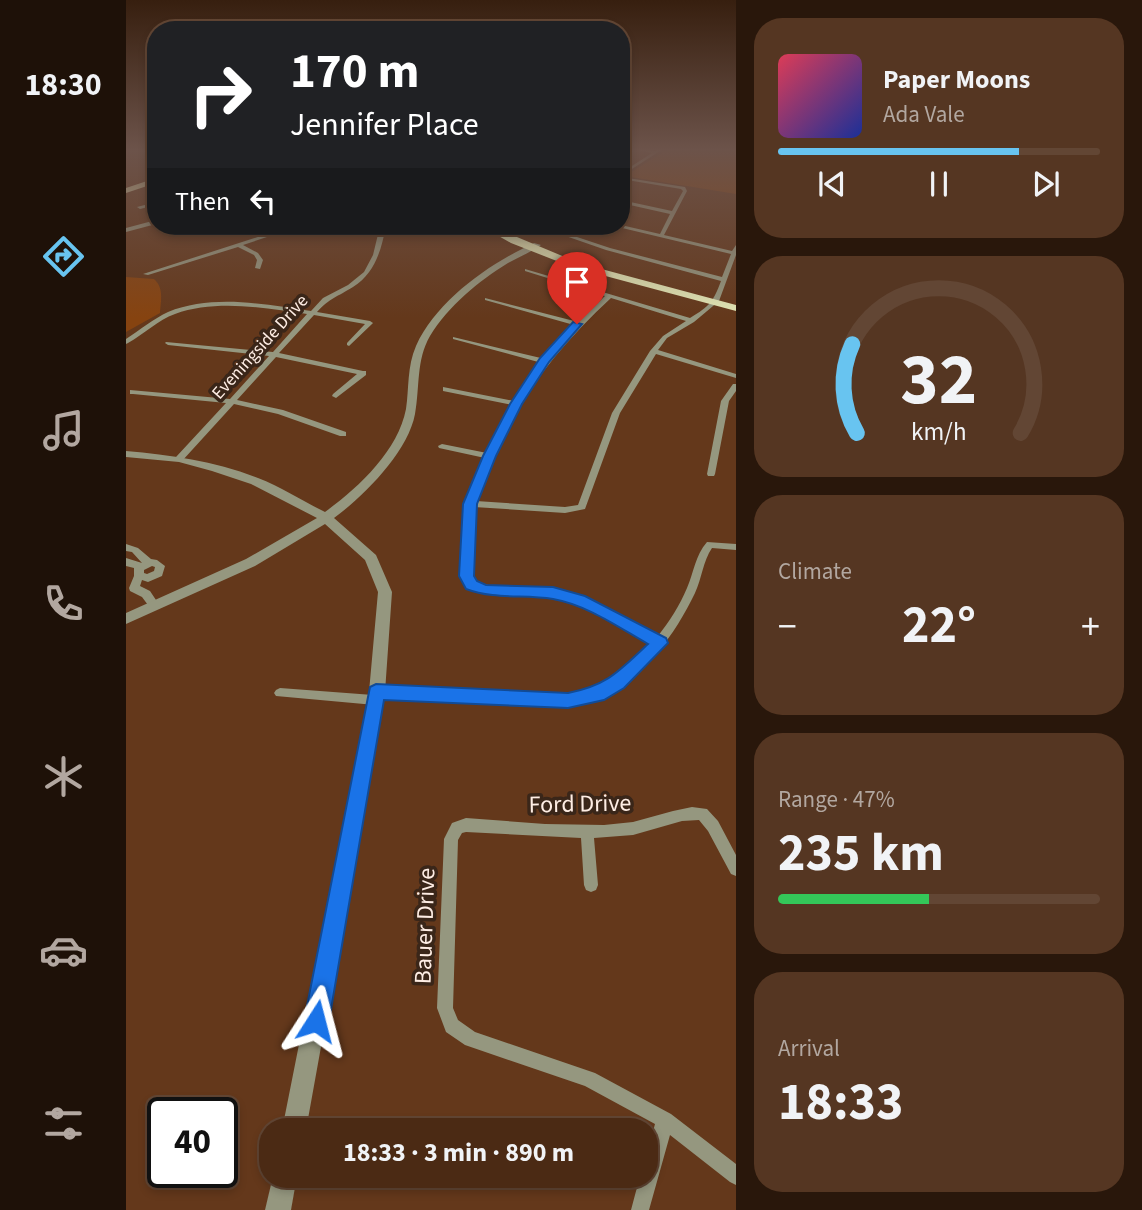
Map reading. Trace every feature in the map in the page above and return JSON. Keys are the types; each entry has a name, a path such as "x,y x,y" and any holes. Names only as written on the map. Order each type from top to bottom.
{"main road":[{"path":"507,235 579,265 717,300 736,302"},
{"path":"512,235 533,246"},
{"path":"717,300 736,308"}],"street":[{"path":"140,207 146,205"},
{"path":"640,205 673,213"},
{"path":"661,236 677,205"},
{"path":"126,230 147,224"},
{"path":"470,504 565,510 582,507 616,413 654,351 665,337 692,321 717,300 734,256 630,228"},
{"path":"146,274 269,235"},
{"name":"Eveningside Drive","path":"180,459 325,299 350,288 369,272 380,235"},
{"path":"566,235 608,250 725,280"},
{"path":"239,245 256,254 260,260 258,268"},
{"path":"126,619 261,557 324,517 362,488 408,423 419,348 443,311 472,285 533,246"},
{"path":"527,270 692,321"},
{"path":"611,295 577,324 544,361 516,404 489,456 470,504 467,576 472,585 485,590 553,593 585,602 660,643"},
{"path":"487,299 577,324"},
{"path":"126,342 172,313 197,307 227,305 311,313 370,324 349,344"},
{"path":"455,338 544,361"},
{"path":"168,343 273,354 363,373 336,396"},
{"path":"654,351 736,376"},
{"path":"711,474 725,401 736,386"},
{"path":"446,389 516,404"},
{"path":"133,392 232,401 280,412 343,434"},
{"path":"442,446 489,456"},
{"path":"126,454 180,459 255,481 324,517 371,558 385,592 376,696 296,1118"},
{"path":"281,693 568,701 597,695 618,683 660,643 692,589 705,549 710,544 736,547"},
{"path":"126,547 135,550 143,568 134,588 146,594 155,606"},
{"path":"126,562 143,568"},
{"name":"Ford Drive","path":"457,828 466,825 587,831 625,830 690,813 702,814 713,826 736,869"},
{"name":"Bauer Drive","path":"457,828 451,839 445,1008 452,1026 471,1039 589,1080 665,1120"},
{"path":"587,831 591,885"},
{"path":"640,1210 665,1120 736,1176"},
{"path":"278,1210 283,1188"}],"shaded area":[{"path":"126,277 154,279 161,290 161,299 160,313 126,332"}],"route":[{"path":"316,1021 376,692 568,701 597,695 618,683 660,643 585,602 553,593 485,590 472,585 467,576 470,504 489,456 516,404 544,361 577,324"}]}
